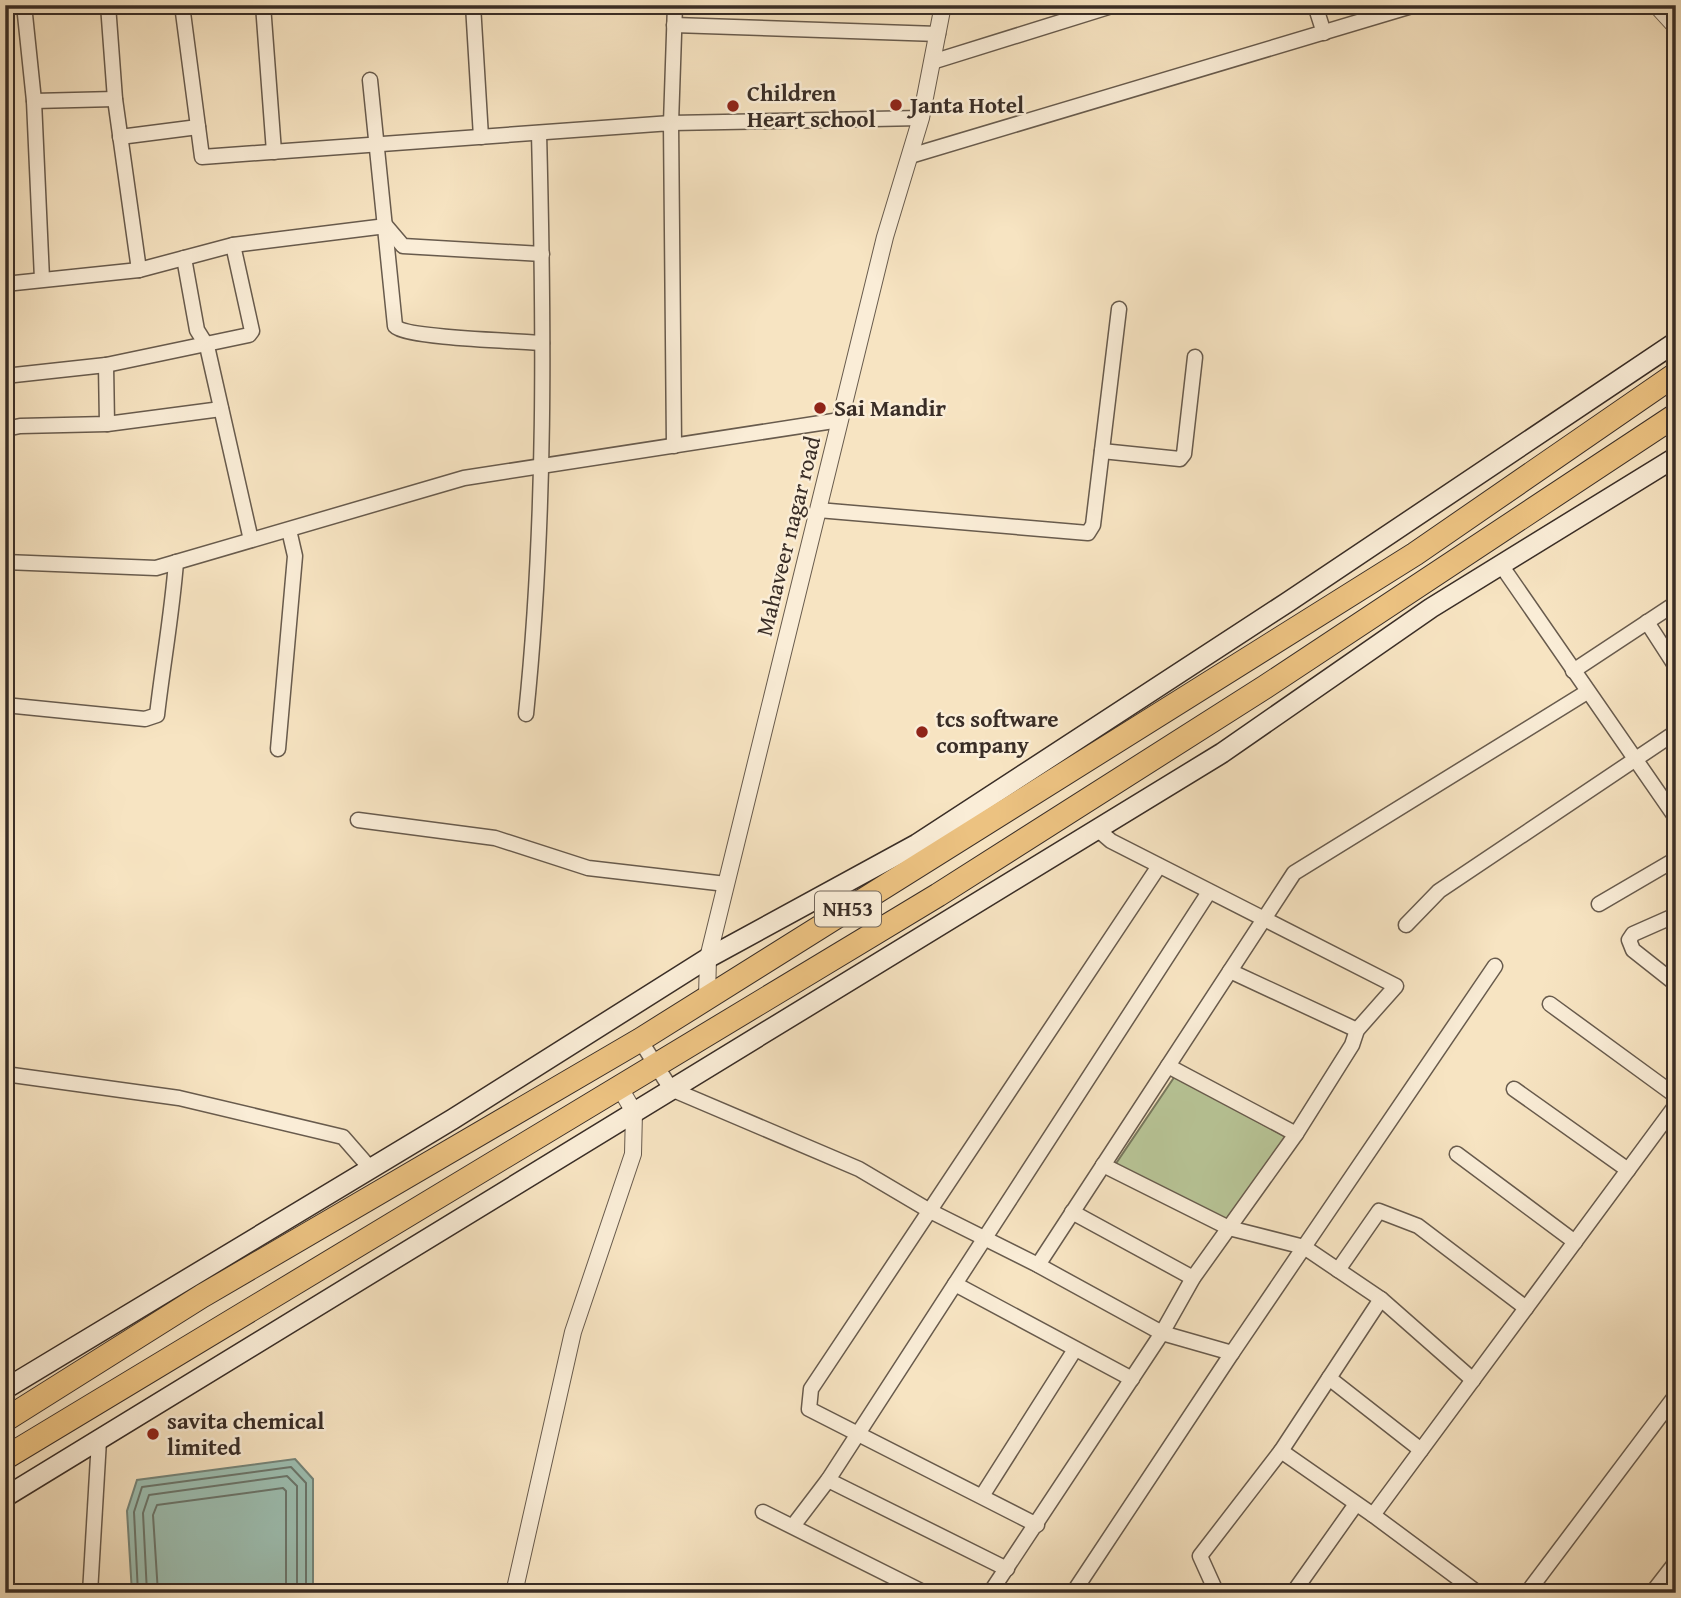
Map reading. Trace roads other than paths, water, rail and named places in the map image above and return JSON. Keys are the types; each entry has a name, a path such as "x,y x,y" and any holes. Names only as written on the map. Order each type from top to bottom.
{"highway":[{"name":"NH53","path":"5,1420 202,1296 640,1040 1415,554 1676,374"},
{"name":"NH53","path":"5,1458 377,1231 620,1088 657,1063 938,895 1265,687 1676,415"}],"main road":[{"path":"5,1389 370,1168 708,958 917,844 1300,594 1676,342"},
{"path":"5,1497 1222,753 1431,608 1676,457"}],"street":[{"path":"24,5 34,102 42,279"},
{"path":"108,5 114,99 139,270"},
{"path":"182,5 202,158 671,123 921,118"},
{"path":"263,5 274,152"},
{"path":"473,5 481,137"},
{"path":"674,446 671,123 675,5"},
{"name":"Mahaveer nagar road","path":"707,997 708,958 885,237 921,118 943,5"},
{"path":"932,62 1115,5"},
{"path":"1315,5 1324,33"},
{"path":"910,156 1415,5"},
{"path":"1656,5 1676,27"},
{"path":"674,25 938,34"},
{"path":"370,80 392,311 399,331 542,343"},
{"path":"34,102 114,99"},
{"path":"120,137 198,127"},
{"path":"526,714 533,645 542,466 539,133"},
{"path":"386,226 403,246 542,254"},
{"path":"5,284 139,270 233,245 386,226"},
{"path":"5,376 106,365 241,339 252,331 233,245"},
{"path":"184,258 197,330 207,345 251,540"},
{"path":"818,510 1088,533 1093,525 1119,309"},
{"path":"1102,451 1180,459 1184,454 1195,357"},
{"path":"106,365 107,425"},
{"path":"5,465 6,429 20,426 107,425 222,410"},
{"path":"5,562 156,568 464,478 840,420"},
{"path":"278,749 295,556 289,530"},
{"path":"5,705 145,719 157,715 165,642 170,629 176,562"},
{"path":"1502,565 1676,818"},
{"path":"1573,671 1647,622 1674,609"},
{"path":"1647,622 1676,667"},
{"path":"1038,1265 1294,873 1587,692"},
{"path":"1406,925 1439,891 1676,732"},
{"path":"358,820 495,838 588,868 726,884"},
{"path":"990,1593 1163,1333 1194,1278 1296,1134 1353,1045 1357,1030 1396,986 1111,841 1097,829"},
{"path":"1599,904 1676,859"},
{"path":"1037,1525 809,1409 811,1388 1159,866"},
{"path":"793,1526 828,1480 1209,892"},
{"path":"1676,915 1633,934 1629,940 1633,950 1676,984"},
{"path":"1073,1593 1495,966"},
{"path":"1230,971 1357,1030"},
{"path":"1550,1004 1676,1096"},
{"path":"640,1040 671,1089 859,1168 930,1211 1038,1265 1163,1333 1232,1353"},
{"path":"1168,1066 1296,1134"},
{"path":"5,1074 179,1098 343,1137 370,1168"},
{"path":"514,1593 573,1332 633,1154 634,1112 620,1088"},
{"path":"1514,1089 1628,1170"},
{"path":"1373,1515 1676,1105"},
{"path":"1457,1154 1575,1242"},
{"path":"1103,1165 1229,1228 1304,1247 1381,1299 1473,1380"},
{"path":"1338,1270 1379,1211 1418,1226 1526,1308"},
{"path":"1072,1212 1194,1278"},
{"path":"955,1284 1074,1351 1132,1379"},
{"path":"1210,1593 1214,1587 1200,1556 1281,1451 1381,1299"},
{"path":"982,1496 1074,1351"},
{"path":"1329,1378 1421,1450"},
{"path":"1527,1593 1676,1395"},
{"path":"90,1593 99,1440"},
{"path":"1281,1451 1478,1593"},
{"path":"828,1480 1007,1569"},
{"path":"1293,1593 1356,1504"},
{"path":"763,1512 925,1593"},
{"path":"1654,1592 1676,1562"}],"water":[{"path":"295,1459 313,1479 313,1593 132,1593 127,1511 137,1480"}],"place":[{"name":"Janta Hotel","path":"896,105"},
{"name":"Children Heart school","path":"733,106"},
{"name":"Sai Mandir","path":"820,408"},
{"name":"tcs software company","path":"922,732"},
{"name":"savita chemical limited","path":"153,1434"}]}
